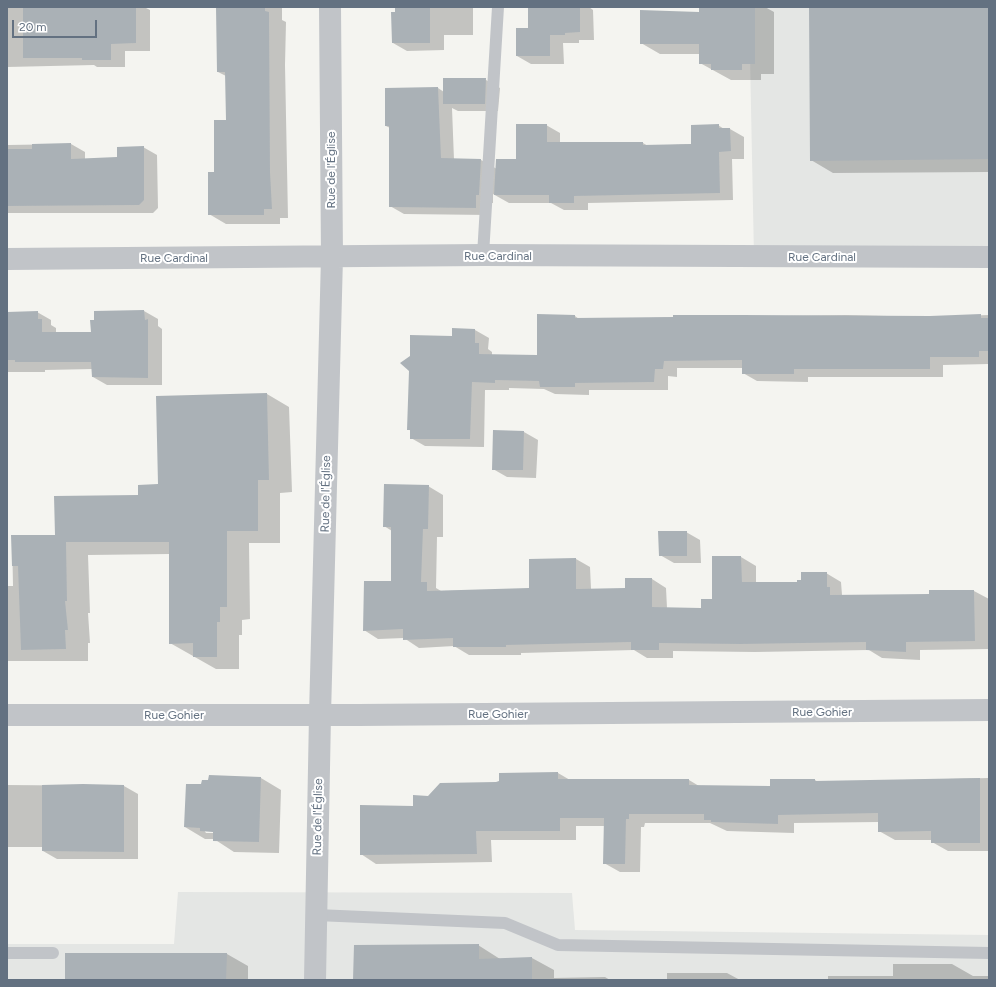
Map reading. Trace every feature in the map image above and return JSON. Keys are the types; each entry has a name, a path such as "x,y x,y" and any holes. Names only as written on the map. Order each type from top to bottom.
{"street":[{"name":"Rue de l'Église","path":"315,980 320,715 332,258 330,7"},
{"name":"Rue Cardinal","path":"7,259 332,258 483,255 989,257"},
{"name":"Rue Gohier","path":"7,715 320,715 989,710"}],"lane":[{"path":"483,255 498,7"},
{"path":"316,915 505,923 558,945 989,953"},
{"path":"7,953 53,953"}],"shaded area":[{"path":"749,7 989,7 989,257 754,257"},
{"path":"178,892 572,893 575,930 989,935 989,980 7,980 7,944 174,944"}],"building":[{"path":"23,7 136,7 136,43 111,44 111,60 82,60 82,58 23,58"},
{"path":"216,7 265,7 265,11 269,12 270,172 272,209 264,209 264,215 208,215 208,172 214,172 214,120 226,120 225,72 217,72"},
{"path":"395,7 430,7 430,43 392,43 391,12 395,12"},
{"path":"528,7 580,7 580,32 565,33 565,35 550,35 550,56 516,56 516,28 528,28"},
{"path":"699,7 755,7 755,64 742,64 742,70 711,70 711,64 699,64 699,44 640,44 640,10 699,12"},
{"path":"809,7 989,7 989,159 810,161"},
{"path":"443,78 486,78 485,104 443,104"},
{"path":"438,87 441,158 481,159 479,195 476,195 476,208 389,207 389,126 385,126 385,88"},
{"path":"516,124 547,124 547,142 643,142 643,145 691,144 691,125 719,124 719,128 730,128 731,151 719,152 720,193 574,196 574,203 549,203 549,195 494,195 496,159 516,159"},
{"path":"71,143 71,159 117,157 117,147 144,146 144,200 139,205 7,206 7,149 32,149 32,144"},
{"path":"144,310 145,320 148,319 148,378 92,377 91,362 15,362 15,360 7,360 7,312 38,311 38,319 42,319 42,332 91,332 90,320 94,320 94,311"},
{"path":"537,314 575,315 575,318 673,317 673,315 930,316 981,314 981,318 989,318 989,351 979,351 979,357 930,357 930,369 794,369 794,374 742,374 742,360 664,361 663,369 655,369 654,382 575,383 575,387 540,387 539,381 495,380 495,383 472,382 470,439 410,439 410,430 407,430 409,371 400,363 410,356 410,335 452,336 452,328 475,329 475,343 479,343 479,354 537,355"},
{"path":"267,393 269,480 258,480 258,531 227,531 227,607 220,607 220,622 217,622 217,657 193,657 193,643 169,644 169,542 66,542 67,601 65,601 68,630 65,630 66,649 21,650 18,566 12,566 11,535 55,535 54,496 138,495 138,485 158,484 156,396"},
{"path":"493,430 524,431 523,470 492,470"},
{"path":"384,484 429,485 428,529 423,529 421,582 427,582 427,591 529,588 529,559 576,558 576,589 625,588 625,578 652,578 652,607 701,608 701,599 712,599 712,556 741,556 742,582 797,582 797,580 801,580 801,572 827,572 827,587 830,587 830,595 929,594 929,590 974,590 975,641 906,642 906,652 866,650 866,642 740,644 659,643 659,650 631,650 631,642 506,645 506,647 453,647 453,638 403,640 403,629 363,631 364,581 391,581 391,527 383,527"},
{"path":"658,531 687,531 687,556 659,556"},
{"path":"558,772 558,779 689,779 689,785 770,786 770,779 815,779 815,781 980,778 980,843 931,843 931,831 878,832 878,813 778,815 778,824 711,822 711,820 704,820 704,814 629,814 629,819 626,819 625,864 603,864 604,818 560,818 560,831 476,831 477,854 360,855 360,805 413,806 413,795 428,796 440,783 496,782 499,781 499,773"},
{"path":"209,775 261,777 259,842 213,841 213,832 200,831 200,828 184,827 186,784 201,784 202,780 208,780"},
{"path":"42,785 124,785 124,852 42,851"},
{"path":"479,944 479,959 532,957 532,980 353,980 354,945"},
{"path":"65,953 227,953 226,980 65,980"}]}
